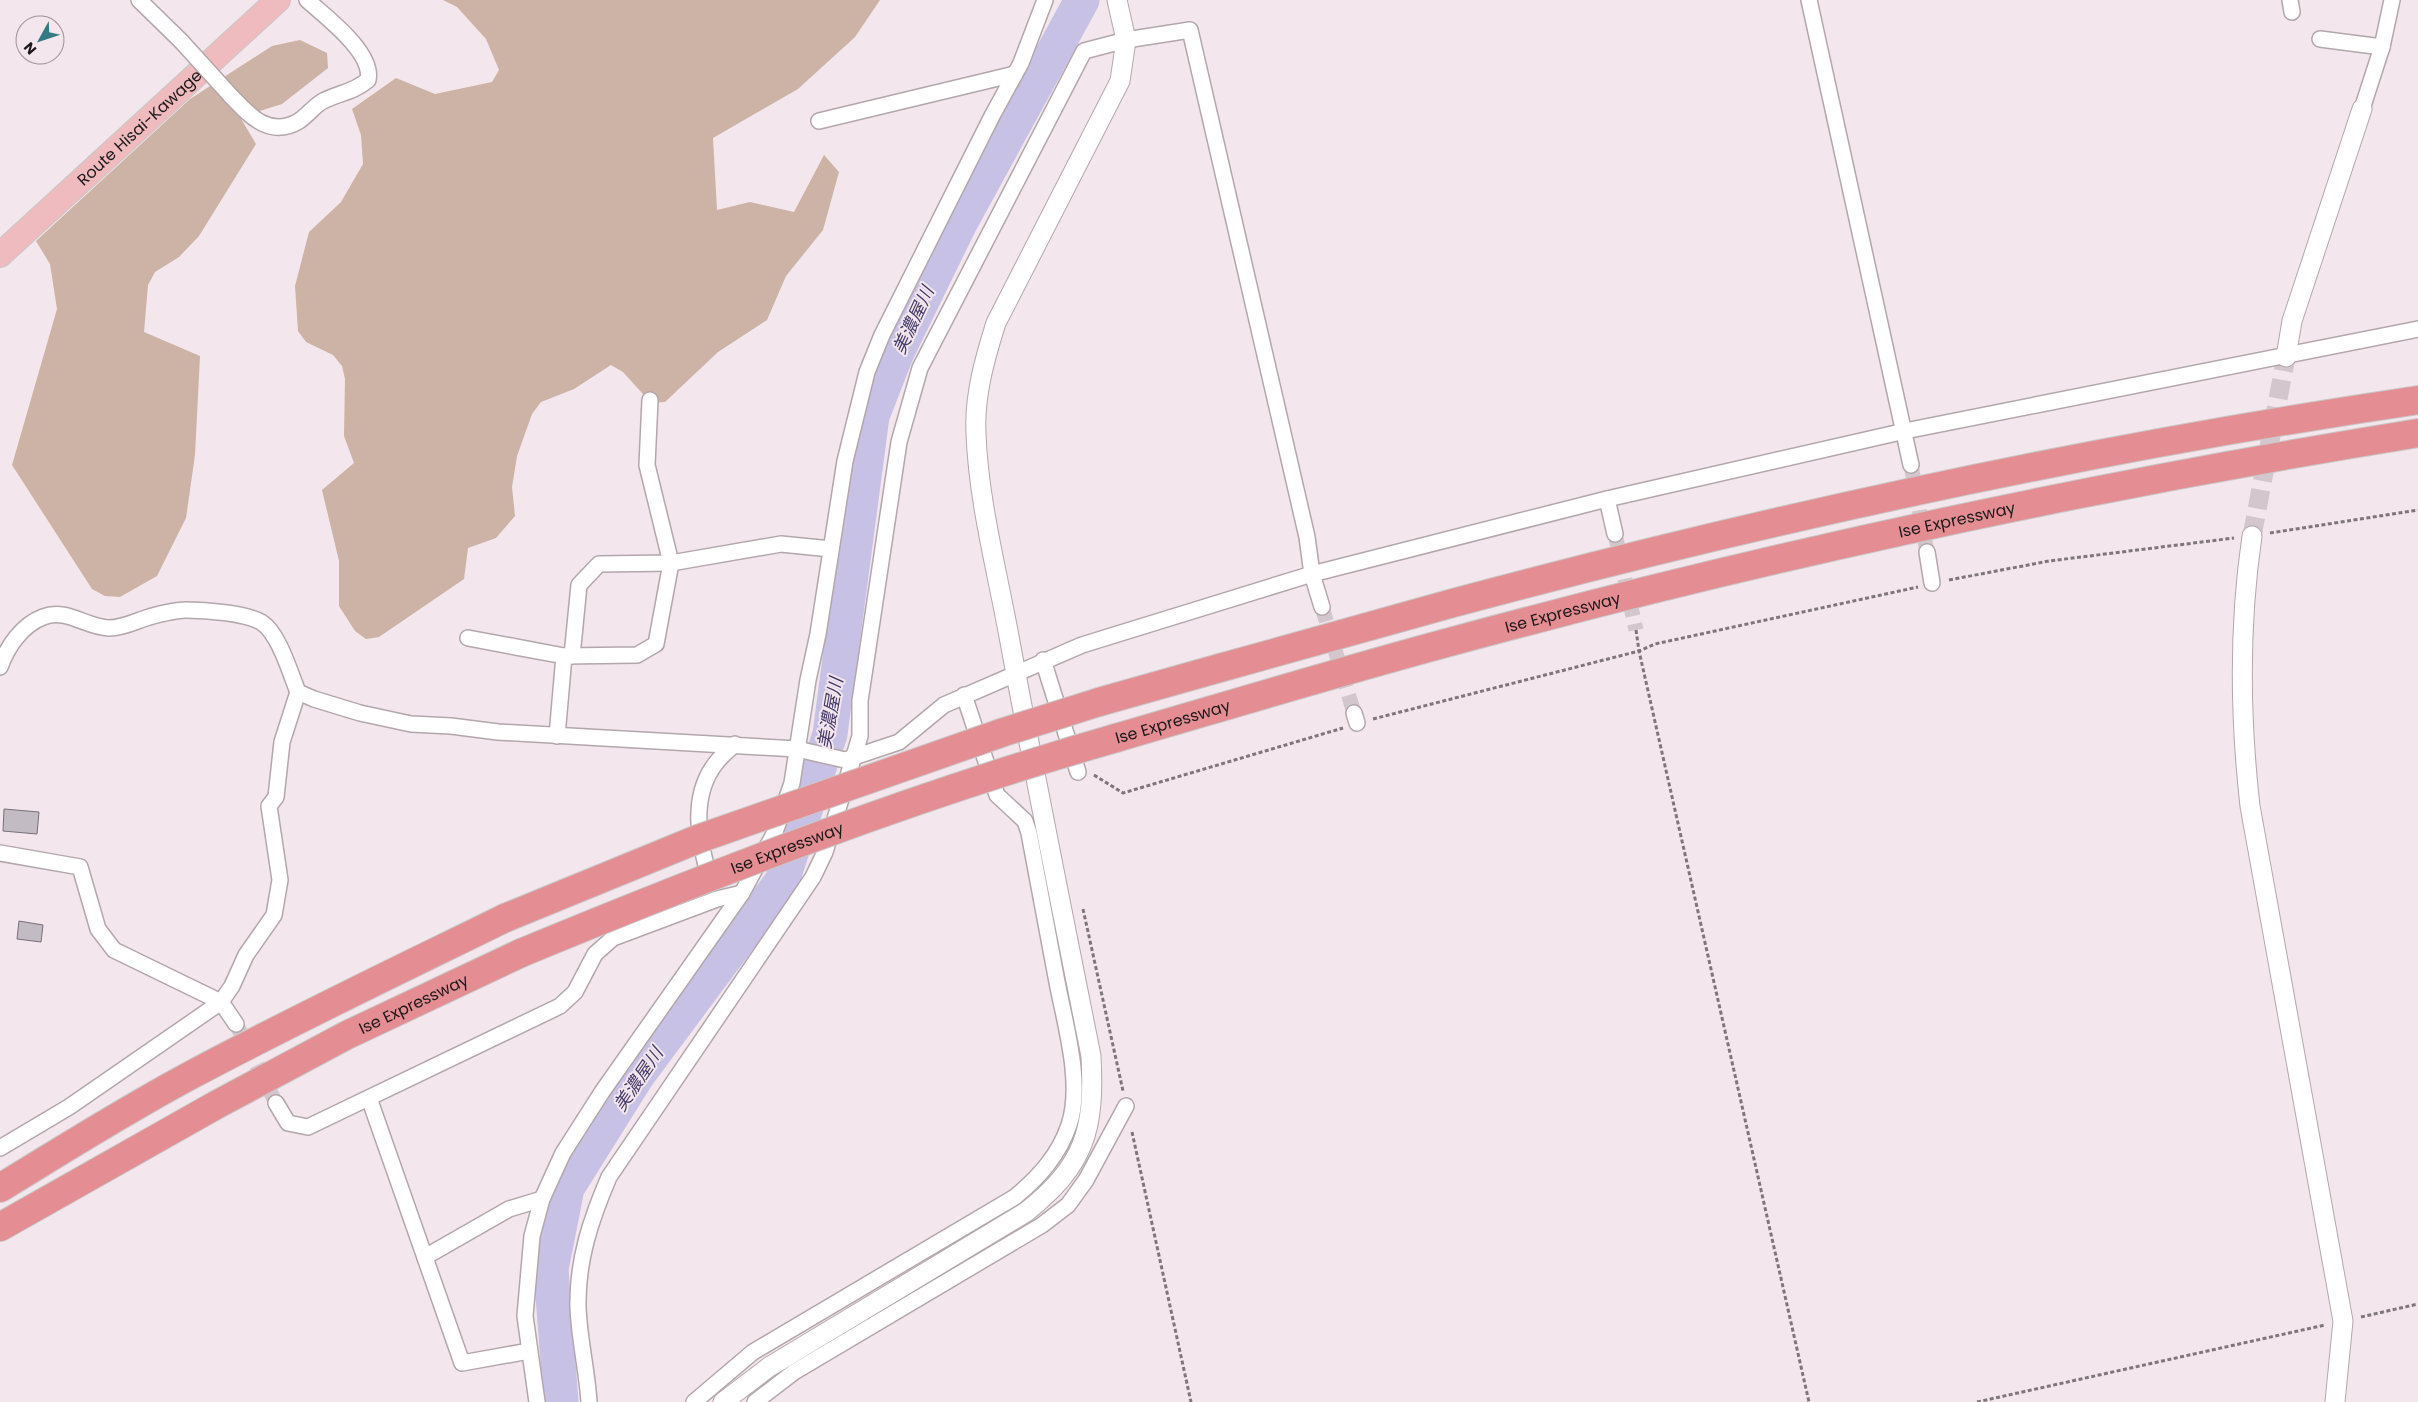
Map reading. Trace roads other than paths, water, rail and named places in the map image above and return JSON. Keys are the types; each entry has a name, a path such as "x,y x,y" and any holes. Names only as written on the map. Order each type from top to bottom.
{"highway":[{"path":"2390,404 2418,395"},
{"path":"0,1188 84,1136 192,1075 333,1002 505,918 698,839 1004,732 1099,702 1454,602 1740,531 1949,484 2418,400"},
{"name":"Ise Expressway","path":"0,1227 216,1105 347,1035 521,953 679,888 839,827 1016,766 1446,643 1750,566 1950,520 2136,482 2418,433"},
{"path":"2136,482 2284,474 2418,452"}],"main road":[{"name":"Route Hisai-Kawage","path":"3,246 278,0"}],"street":[{"path":"139,0 181,41 253,120 277,126 290,125 300,120 330,97 354,91 368,80 369,68 367,62 346,36 307,0"},
{"path":"537,1402 525,1316 527,1275 532,1236 542,1199 563,1153 602,1092 742,894 776,832 802,750 845,461 867,372 882,335 992,116 1016,74 1045,0"},
{"path":"723,1402 769,1367 1026,1212 1060,1181 1078,1154 1090,1126 1093,1094 1091,1056 1015,672 979,470 976,432 978,395 985,357 996,323 1120,81 1126,40 1117,0"},
{"path":"1809,0 1911,465"},
{"path":"2286,357 2292,321 2382,46 2392,0"},
{"path":"590,1402 578,1307 581,1262 591,1218 609,1177 813,877 825,852 849,758 860,736 860,701 899,442 920,368 1084,51 1126,40 1190,30 1307,537 1312,574 1322,607"},
{"path":"2320,39 2382,46"},
{"path":"819,121 1016,74"},
{"path":"298,692 360,713 411,724 557,736 735,744 802,750 849,758 899,742 934,711 964,695 1043,660 1082,645 1312,574 1607,499 1905,431 2286,357 2418,329"},
{"path":"468,638 568,656 637,655 656,644 671,563 647,465 650,400"},
{"path":"1607,499 1615,534"},
{"path":"2252,536 2246,579 2244,750 2250,806 2343,1321 2335,1402"},
{"path":"557,736 578,585 599,564 671,563 781,544 831,549"},
{"path":"1927,552 1932,583"},
{"path":"0,667 10,645 17,637 40,618 51,614 68,615 93,625 110,628 186,610 236,616 262,623 275,636 298,692 282,742 276,797 270,806 280,880 274,915 246,955 232,986 221,1002 69,1107 0,1148"},
{"path":"1043,660 1078,772"},
{"path":"694,1402 753,1352 1015,1196 1039,1177 1056,1153 1070,1124 1075,1089 1070,1051 1029,833 1025,821 996,795 964,695"},
{"path":"717,899 702,846 699,806 707,779 716,763 735,744"},
{"path":"0,854 80,867 98,929 114,950 221,1002 236,1024"},
{"path":"276,1103 288,1123 308,1127 560,1006 575,992 594,954 613,938 717,899 742,894"},
{"path":"369,1098 462,1363 529,1351"},
{"path":"755,1402 794,1372 1042,1225 1068,1205 1086,1180 1126,1106"},
{"path":"425,1257 509,1209 542,1199"}],"waterway":[{"name":"美濃屋川","path":"561,1402 551,1269 567,1188 637,1076 782,881 830,734 872,416 897,352 960,223 1082,0"}],"tunnel":[{"path":"2252,536 2286,357"},
{"path":"1911,465 1927,552"},
{"path":"1615,534 1636,630"},
{"path":"1322,607 1354,713"},
{"path":"236,1024 276,1103"}]}
